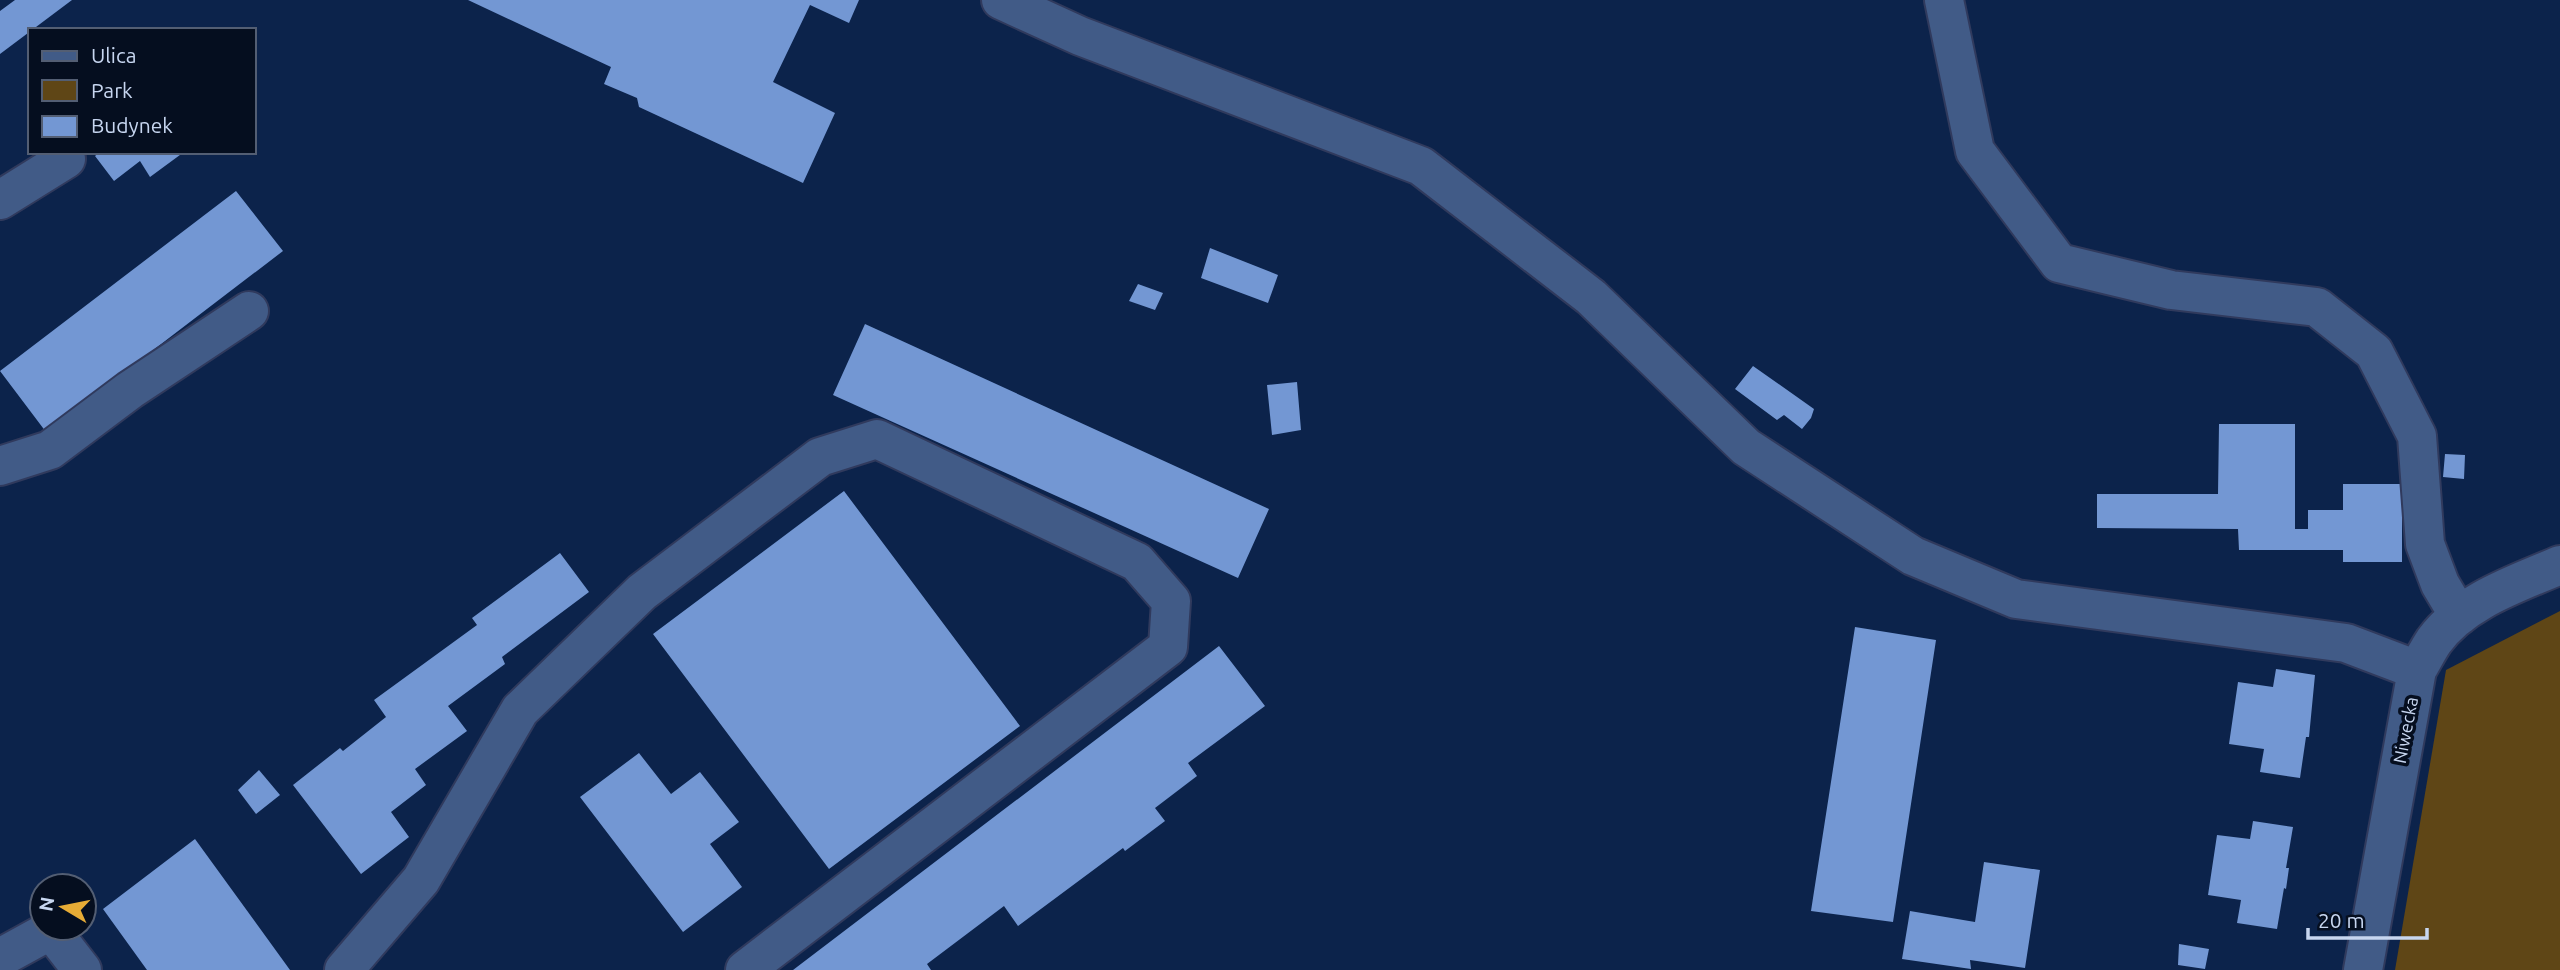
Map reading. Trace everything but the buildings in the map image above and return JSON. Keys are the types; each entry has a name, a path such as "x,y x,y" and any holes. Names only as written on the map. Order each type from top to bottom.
{"street":[{"path":"1001,0 1080,36 1421,166 1591,297 1746,447 1913,556 2016,599 2346,643 2417,670"},
{"path":"1944,0 1975,151 2059,263 2171,290 2317,307 2374,352 2417,436 2425,544 2440,584 2459,616"},
{"path":"0,200 66,159"},
{"path":"0,467 50,450 130,390 249,311"},
{"path":"344,970 421,880 520,710 642,592 820,457 877,439 1137,562 1171,601 1168,648 745,970"},
{"name":"Niwecka","path":"2363,970 2417,670 2435,640 2459,616 2499,591 2560,565"},
{"path":"0,958 51,930 82,970"}],"green space":[{"path":"2560,611 2560,970 2395,970 2446,670"}]}
